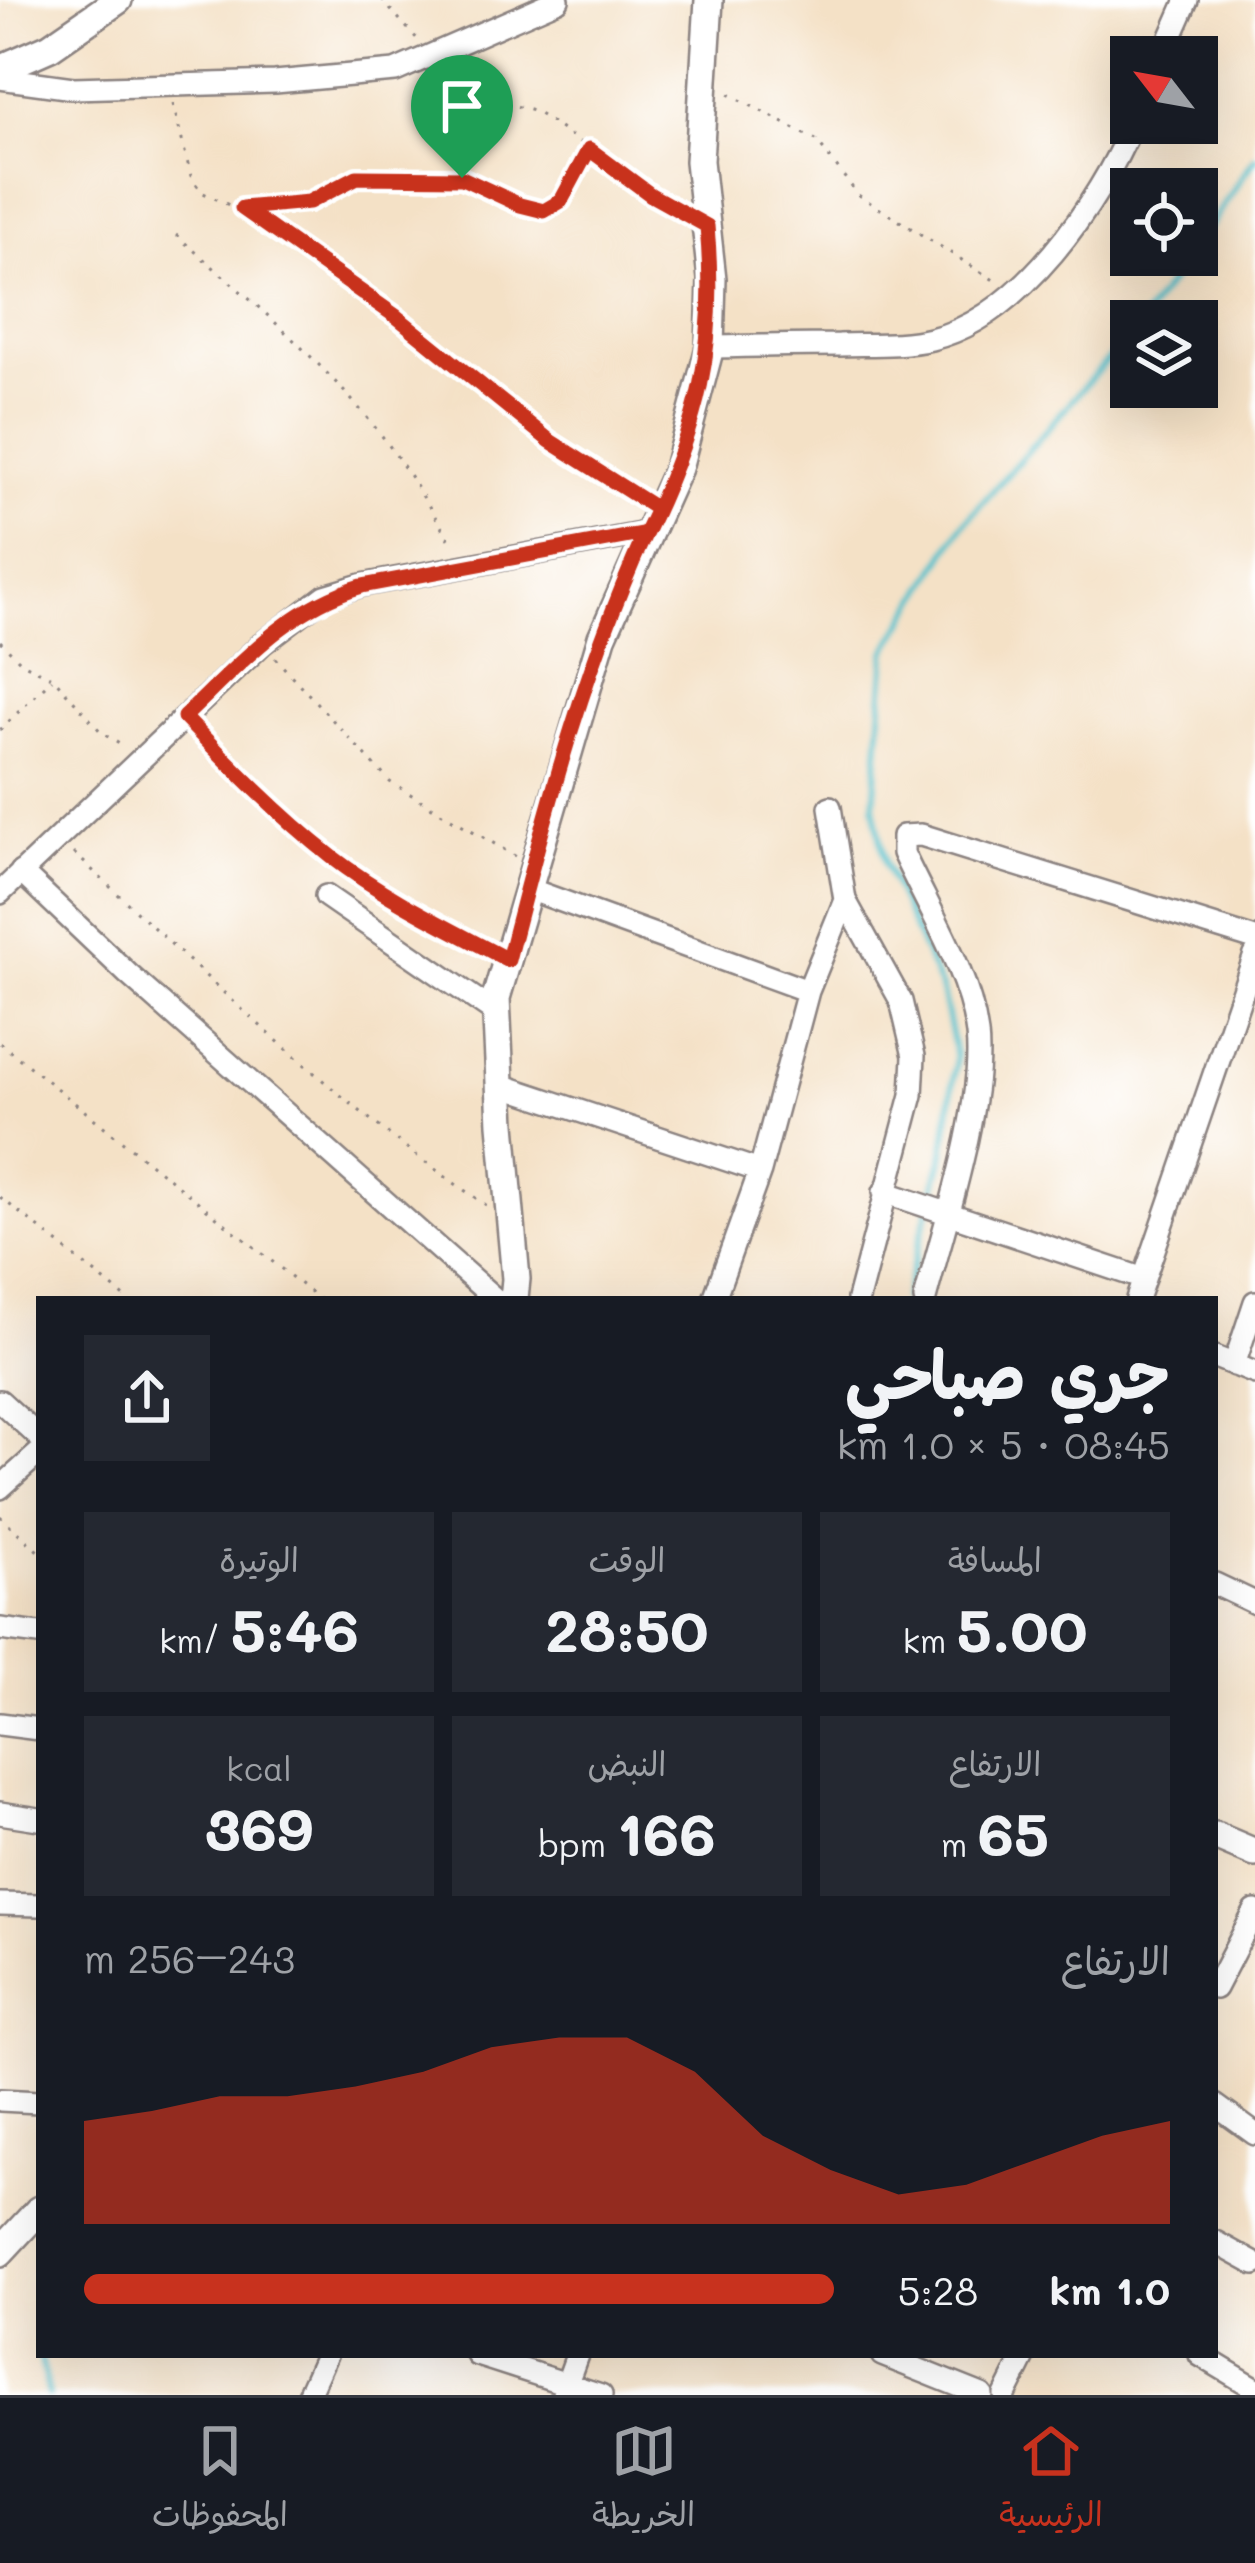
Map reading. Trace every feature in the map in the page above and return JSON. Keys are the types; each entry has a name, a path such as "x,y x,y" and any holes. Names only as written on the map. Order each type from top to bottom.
{"street":[{"path":"0,69 50,47 118,0"},
{"path":"0,78 73,88 275,82 395,71 558,0"},
{"path":"514,1296 496,998 602,638 683,451 710,346 712,279 700,161 709,0"},
{"path":"1171,36 1186,0"},
{"path":"710,346 886,344 931,340 975,324 1014,292 1067,236 1122,144"},
{"path":"0,893 262,644 326,596 651,521"},
{"path":"830,808 845,900 901,1001 914,1057 894,1196 859,1296"},
{"path":"926,1296 976,1088 977,1037 970,1000 903,854 903,836 921,835 1255,939"},
{"path":"21,872 128,974 492,1296"},
{"path":"530,877 808,991"},
{"path":"326,896 497,1014"},
{"path":"715,1296 760,1171 808,991 845,900"},
{"path":"894,1196 1140,1289 1255,955"},
{"path":"1233,1019 1255,1027"},
{"path":"501,1085 760,1171"},
{"path":"1235,1365 1255,1303"},
{"path":"0,1400 36,1434"},
{"path":"0,1488 36,1456"},
{"path":"1218,1586 1255,1603"},
{"path":"0,1629 36,1634"},
{"path":"0,1724 36,1729"},
{"path":"0,1814 36,1819"},
{"path":"1218,1837 1255,1852"},
{"path":"0,1904 36,1905"},
{"path":"1218,1985 1245,1954 1255,1911"},
{"path":"0,2100 36,2102"},
{"path":"1218,2107 1255,2134"},
{"path":"0,2252 22,2217"},
{"path":"1218,2244 1255,2264"},
{"path":"308,2395 325,2358"},
{"path":"485,2358 566,2388 601,2395"},
{"path":"566,2388 576,2358"},
{"path":"890,2358 982,2395"},
{"path":"1005,2395 1024,2358"},
{"path":"1205,2358 1255,2388"}],"path":[{"path":"382,0 432,56"},
{"path":"395,71 519,105 550,121 651,195 707,226"},
{"path":"701,79 816,140 858,195 1014,292"},
{"path":"168,85 195,184 219,202 242,208 309,202 357,177 431,175 462,178 544,211 561,201 589,149"},
{"path":"242,208 397,317 651,521"},
{"path":"176,235 281,326 340,388 384,439 467,567"},
{"path":"0,641 22,663 53,678 102,733 140,758"},
{"path":"262,644 390,782 530,877"},
{"path":"0,730 53,678"},
{"path":"184,717 333,857 416,911 508,960"},
{"path":"56,837 248,1016 363,1114 512,1223"},
{"path":"0,1043 315,1296"},
{"path":"0,1197 123,1296"},
{"path":"0,1516 36,1549"}],"waterway":[{"path":"1218,214 1255,158"},
{"path":"1157,300 1174,276"},
{"path":"905,1296 944,1152 956,1058 942,991 885,864 874,806 886,652 962,526 1110,357"},
{"path":"41,2358 49,2395"}],"route":[{"path":"462,178 357,177 309,202 242,208 397,317 550,441 657,509 646,533 602,638 508,960 416,911 333,857 184,717 262,644 326,596 646,533 678,468 710,346 712,279 707,226 651,195 589,149 561,201 544,211 462,178"}]}
